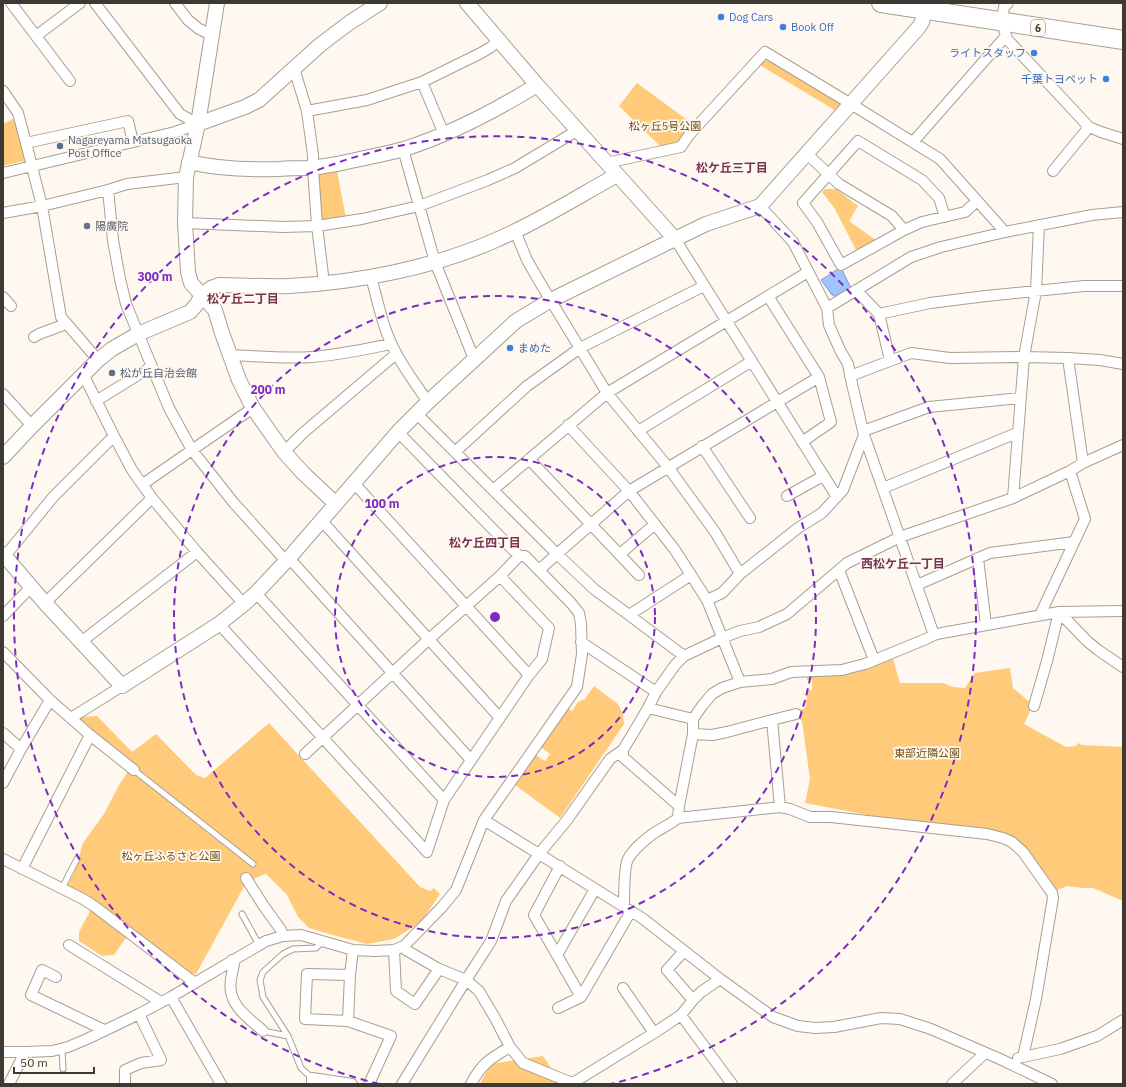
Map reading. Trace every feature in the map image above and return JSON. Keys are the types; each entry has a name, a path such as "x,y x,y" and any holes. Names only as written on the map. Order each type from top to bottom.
{"highway":[{"name":"6","path":"881,3 925,10 1004,29 1123,40"}],"street":[{"path":"11,3 70,81"},
{"path":"36,36 80,3"},
{"path":"95,3 180,114 198,124"},
{"path":"176,3 188,20 199,29 212,35"},
{"path":"217,3 198,124 186,177 185,223 188,272 191,283 215,310 229,355 239,380 253,408 284,452 303,473 336,504"},
{"path":"3,173 175,132 246,107 259,100 320,45 380,3"},
{"path":"467,3 537,85 675,239 836,497"},
{"path":"1008,3 1004,7 1004,29 1007,39 1089,127 1123,139"},
{"path":"71,718 219,624 244,604 287,560 336,504 353,482 416,413 516,321 550,300 706,224 760,206 919,27 925,10"},
{"path":"913,142 1004,29"},
{"path":"307,111 367,100 422,82 481,53 491,47 498,40"},
{"path":"606,162 681,147 689,136 765,52 940,159 1005,232"},
{"path":"294,68 307,111 314,155 313,168 317,226 324,283"},
{"path":"422,82 444,134"},
{"path":"189,162 205,166 256,170 313,168 348,162 403,149 444,134 479,119 507,104 537,85"},
{"path":"3,91 18,113 32,166 42,206 61,317 98,360"},
{"path":"26,143 128,121 133,142"},
{"path":"1053,170 1089,127"},
{"path":"185,223 283,227 317,226 362,219 419,206 488,180 515,168 578,130"},
{"path":"945,217 939,198 922,180 858,141 803,203 817,222 841,265 904,230 922,222 945,217 965,212 977,201"},
{"path":"403,149 435,262 474,359"},
{"path":"806,154 839,184 892,216 904,230"},
{"path":"3,457 98,360 112,349 138,334 190,312 202,295 211,288 220,285 289,286 324,283 371,277 435,262 495,241 516,231 617,175"},
{"path":"3,213 42,206 127,184 186,177"},
{"path":"108,190 113,240 126,304 168,408 192,450 234,502 471,760"},
{"path":"760,206 793,242 827,308 829,325 848,364 864,433 934,635"},
{"path":"827,308 911,257 941,247 1039,225 1123,212"},
{"path":"1013,498 1024,357 1036,291 1039,225"},
{"path":"516,231 528,260 550,300 607,392 668,467 715,532 740,574"},
{"path":"492,490 607,392 808,272"},
{"path":"371,277 384,323 396,354 428,402"},
{"path":"455,452 527,386 580,348 704,286"},
{"path":"879,314 930,303 1084,286 1123,286"},
{"path":"856,290 879,314 890,360"},
{"path":"768,296 818,377 831,422 802,442"},
{"path":"3,297 11,306"},
{"path":"34,337 66,324"},
{"path":"229,355 312,357 392,344"},
{"path":"850,376 911,353 950,358 1068,358 1100,360 1123,364"},
{"path":"284,452 303,433 396,354"},
{"path":"1068,358 1083,464"},
{"path":"638,430 752,361"},
{"path":"96,401 152,367"},
{"path":"83,374 132,470 152,498 197,552 244,604"},
{"path":"539,570 629,491 818,377"},
{"path":"3,394 32,426"},
{"path":"707,600 722,593 740,574 798,528 822,514 842,490 864,433 929,407 1020,398"},
{"path":"143,484 253,408"},
{"path":"416,413 492,490 594,589 684,656"},
{"path":"568,425 629,491 675,550 707,600 740,682"},
{"path":"398,432 519,556 525,556 571,603 579,613 581,624 582,654 577,687 484,820 456,890 442,907 399,948 396,992 415,1004 439,969"},
{"path":"883,488 1017,433"},
{"path":"114,436 54,496 4,555 44,604 122,686"},
{"path":"702,446 750,518"},
{"path":"402,1084 491,941 506,901 539,854 567,820 610,759 623,750 656,692 675,665 684,656 722,638 740,631 759,627 787,614 847,563 900,537 1013,498 1123,446"},
{"path":"529,459 639,575"},
{"path":"1040,615 1085,519 1070,471"},
{"path":"787,496 822,476"},
{"path":"353,482 529,675"},
{"path":"44,604 152,498"},
{"path":"321,520 500,718"},
{"path":"620,554 655,524"},
{"path":"917,585 990,553 1074,542"},
{"path":"81,642 197,552"},
{"path":"305,754 428,640 500,576 519,556"},
{"path":"978,558 986,625"},
{"path":"839,570 874,660"},
{"path":"629,615 691,575"},
{"path":"219,624 427,852 444,800 529,675 542,659 549,628 500,576"},
{"path":"3,616 31,587"},
{"path":"256,593 444,800"},
{"path":"678,818 693,734 693,718 712,694 722,688 740,682 772,680 791,672 842,670 865,664 934,635 986,625 1059,612 1123,611"},
{"path":"1059,612 1087,641 1123,667"},
{"path":"1034,706 1059,612"},
{"path":"581,642 656,692"},
{"path":"3,652 50,700 90,735 134,770"},
{"path":"3,783 50,700"},
{"path":"648,708 693,718"},
{"path":"693,734 712,735 796,714"},
{"path":"772,720 780,807"},
{"path":"3,732 21,749"},
{"path":"22,868 90,735"},
{"path":"623,750 623,757 679,806"},
{"path":"558,1008 581,997 627,909 625,882 627,860 643,842 678,818 780,807 790,809 810,817 831,817 987,834 1004,838 1012,842 1022,852 1052,893 1053,898 1036,999 1023,1057"},
{"path":"484,820 642,918 720,980 773,1017 798,1026 815,1028 834,1028 881,1018 900,1019 931,1029 1000,1059 1052,1084"},
{"path":"3,859 62,888 94,906 195,983"},
{"path":"560,866 534,915 581,997"},
{"path":"246,878 284,936"},
{"path":"557,955 595,890"},
{"path":"3,1052 52,1051 68,1047 139,1014 171,997 266,941 284,936 301,935 353,950 375,951 399,948 406,950 439,969 466,980 479,991 510,1047 523,1063 571,1083 681,1015 701,992 720,980"},
{"path":"69,945 161,1002"},
{"path":"348,1021 350,975 353,950"},
{"path":"684,950 667,970 693,1000"},
{"path":"232,960 234,964 231,978 231,992 235,1004 263,1031"},
{"path":"56,977 42,970 31,995 104,1030"},
{"path":"350,975 307,974 305,1019 348,1021 391,1036 369,1084"},
{"path":"623,988 654,1033"},
{"path":"171,997 221,1084"},
{"path":"125,1084 125,1070 141,1063 161,1060 139,1014"},
{"path":"681,1015 732,1084"},
{"path":"1000,1059 1023,1057 1060,1049 1096,1036 1123,1020"},
{"path":"470,1084 486,1062 510,1047"},
{"path":"9,1084 25,1052"},
{"path":"952,1084 985,1053"},
{"path":"312,1081 352,1084"}],"lane":[{"path":"134,770 253,864"},
{"path":"62,888 77,859"},
{"path":"242,914 259,945"},
{"path":"312,1081 301,1068 288,1036 263,997 260,980 263,972 283,954 293,949 316,948 323,941"},
{"path":"263,1031 288,1036"},
{"path":"62,1049 63,1069"}],"green space":[{"path":"769,60 840,103 841,106 836,111 760,65 764,61"},
{"name":"松ヶ丘5号公園","path":"637,83 694,125 676,143 667,145 668,148 663,149 619,106"},
{"path":"17,117 27,159 24,162 3,166 3,124"},
{"path":"337,171 346,218 321,221 318,174"},
{"path":"825,189 836,189 858,206 849,221 877,241 857,252 835,209 822,192"},
{"name":"東部近隣公園","path":"893,659 900,683 943,683 953,687 965,688 975,673 1010,668 1013,688 1033,705 1024,724 1066,747 1076,746 1078,743 1082,745 1123,747 1123,901 1093,888 1067,886 1055,891 1009,836 899,821 805,803 810,779 802,721 796,717 797,710 804,709 806,706 807,691 812,690 812,680 807,680 807,676 859,670"},
{"path":"594,686 618,704 623,714 624,724 560,818 515,785 536,755 545,761 550,754 541,747 568,708 572,711 578,702 585,699"},
{"name":"松ヶ丘ふるさと公園","path":"97,716 132,752 156,734 196,775 205,778 269,723 420,887 430,891 434,888 440,894 421,922 394,939 367,944 309,928 298,917 287,895 266,874 247,881 196,974 189,973 132,929 114,955 102,956 79,941 79,932 91,909 63,893 74,873 83,843 104,814 119,785 129,770 91,744 80,730 79,717"},
{"path":"543,1056 562,1084 480,1084 490,1064"}],"water":[{"path":"838,269 842,270 851,288 835,297 821,280"}],"place":[{"name":"Dog Cars","path":"721,17"},
{"name":"Book Off","path":"783,27"},
{"name":"ライトスタッフ","path":"1034,53"},
{"name":"千葉トヨペット","path":"1106,79"},
{"name":"Nagareyama Matsugaoka Post Office","path":"60,146"},
{"name":"陽廣院","path":"87,226"},
{"name":"まめた","path":"510,348"},
{"name":"松が丘自治会館","path":"112,373"}],"district":[{"name":"松ケ丘三丁目","path":"732,168"},
{"name":"松ケ丘二丁目","path":"243,299"},
{"name":"松ケ丘四丁目","path":"485,543"},
{"name":"西松ケ丘一丁目","path":"903,564"}]}
